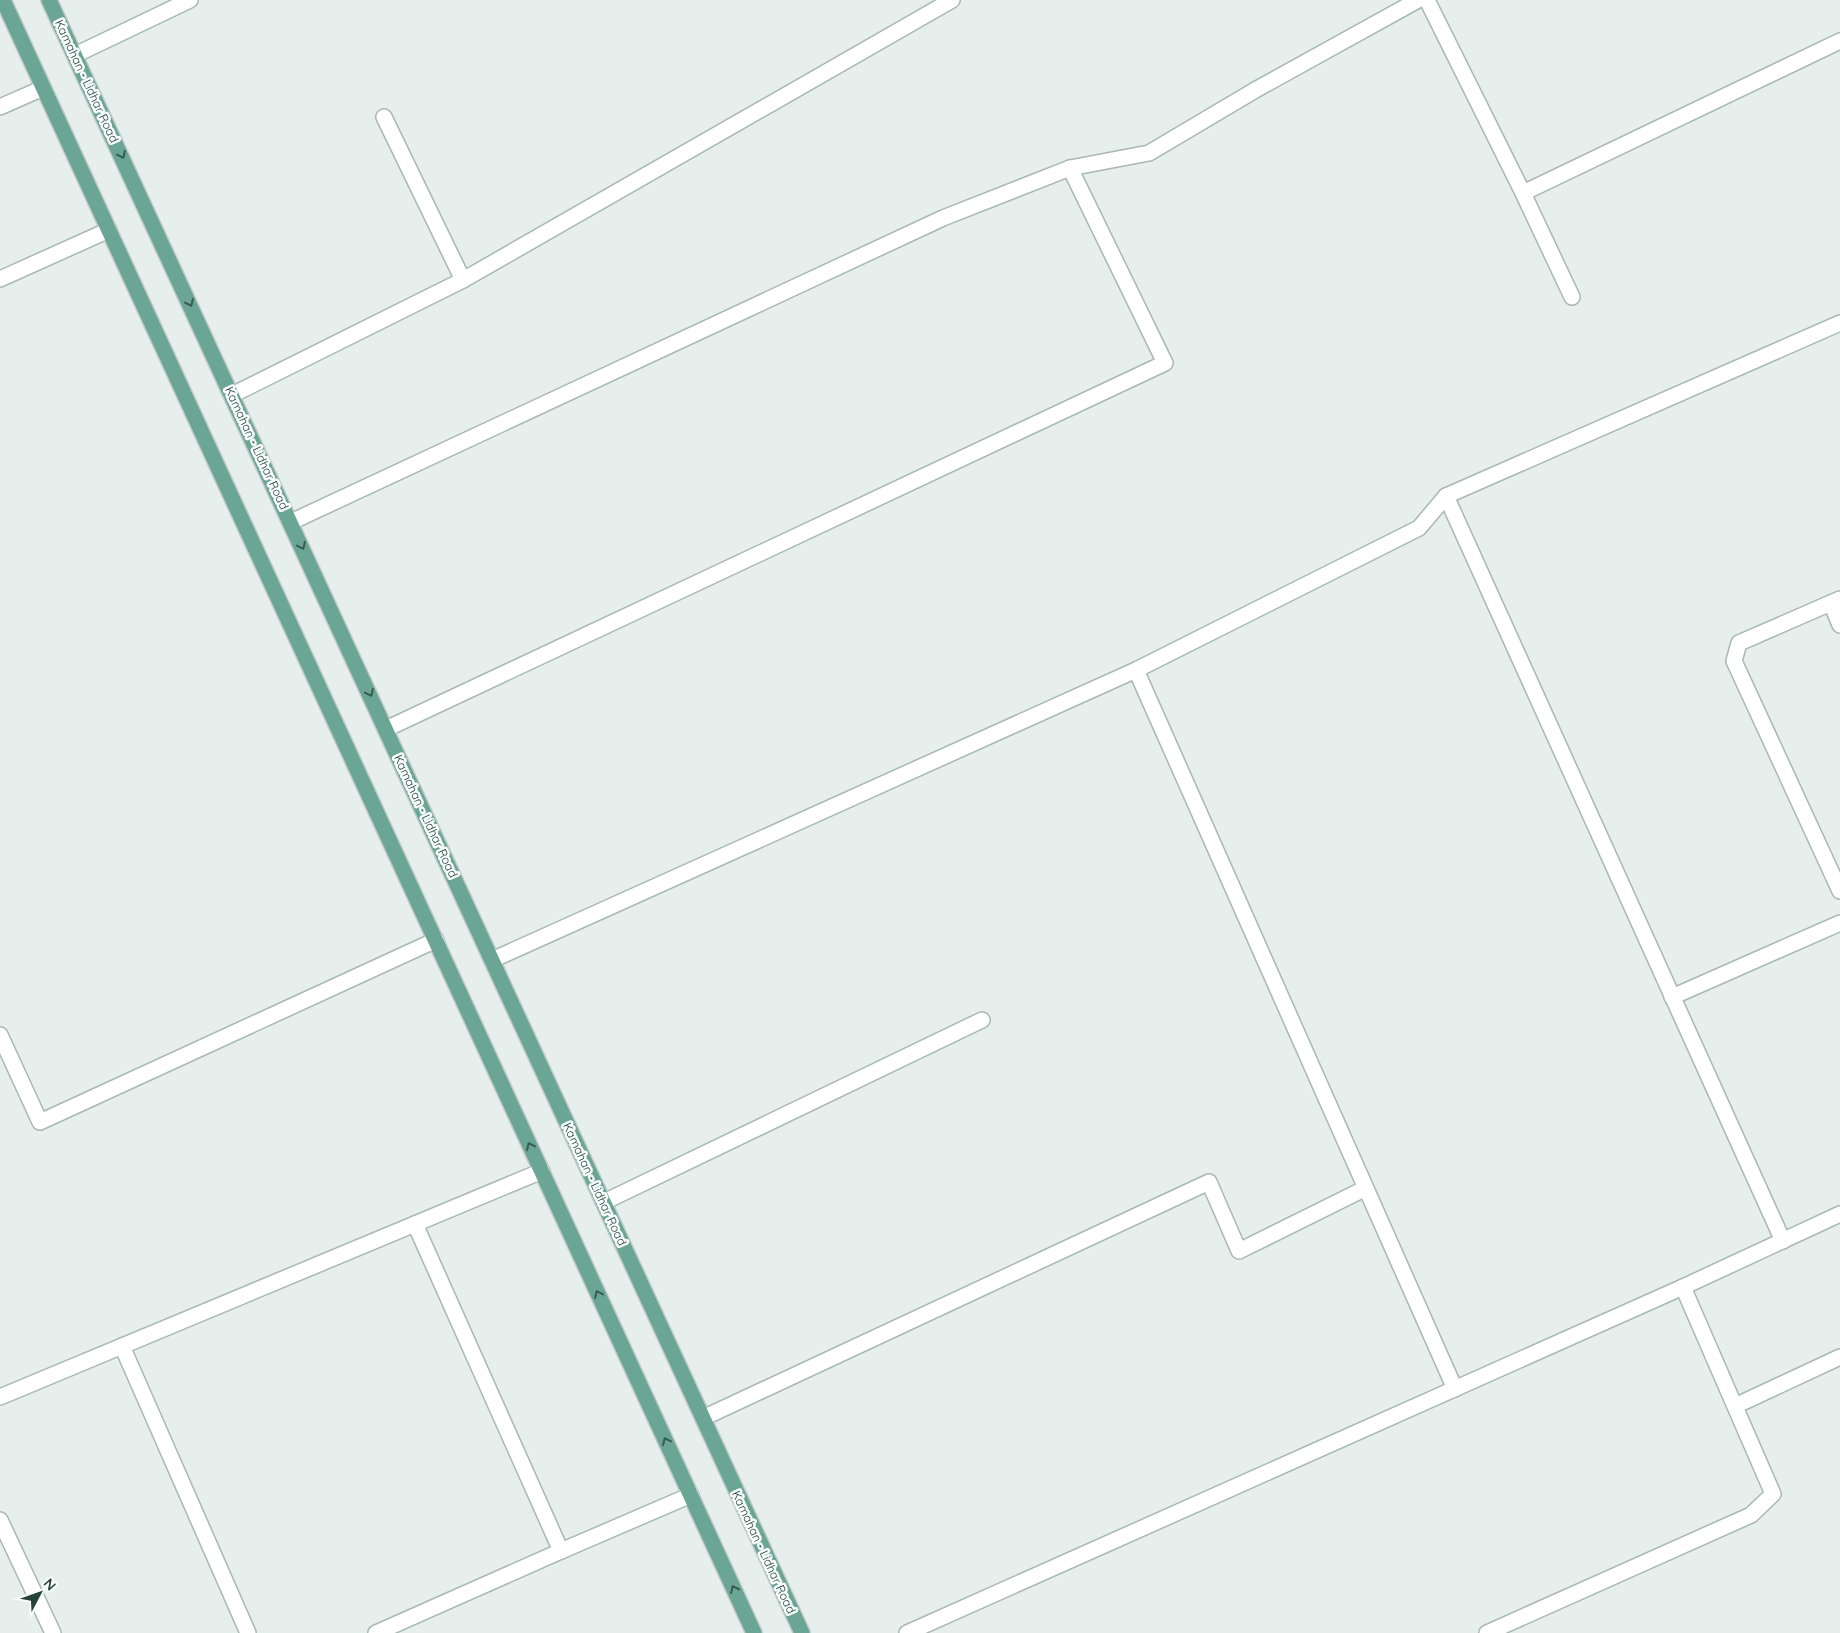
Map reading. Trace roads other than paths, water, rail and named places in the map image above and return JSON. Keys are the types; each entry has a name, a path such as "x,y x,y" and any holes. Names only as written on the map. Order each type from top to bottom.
{"main road":[{"path":"3,0 754,1633"},
{"name":"Kamahan - Lidhar Road","path":"50,0 802,1633"}],"street":[{"path":"75,55 190,0"},
{"path":"232,395 463,280 952,0"},
{"path":"291,522 943,218 1070,168 1149,153 1257,89 1418,0"},
{"path":"1427,0 1523,193 1572,297"},
{"path":"1523,193 1840,41"},
{"path":"0,107 43,88"},
{"path":"384,117 463,280"},
{"path":"386,729 1165,363 1070,168"},
{"path":"0,279 109,230"},
{"path":"492,960 1136,670 1419,528 1446,496 1840,323"},
{"path":"1446,496 1783,1241"},
{"path":"1840,625 1835,601 1739,643 1734,661 1840,891"},
{"path":"1136,670 1364,1188 1455,1389"},
{"path":"1672,996 1840,923"},
{"path":"0,1035 40,1122 436,940"},
{"path":"604,1202 982,1020"},
{"path":"0,1397 542,1171"},
{"path":"703,1418 1209,1182 1239,1250 1364,1188"},
{"path":"907,1633 1683,1287 1840,1214"},
{"path":"415,1224 561,1551"},
{"path":"1487,1633 1751,1515 1772,1494 1683,1287"},
{"path":"122,1346 248,1633"},
{"path":"1735,1406 1840,1357"},
{"path":"376,1633 691,1495"},
{"path":"0,1520 52,1633"}]}
